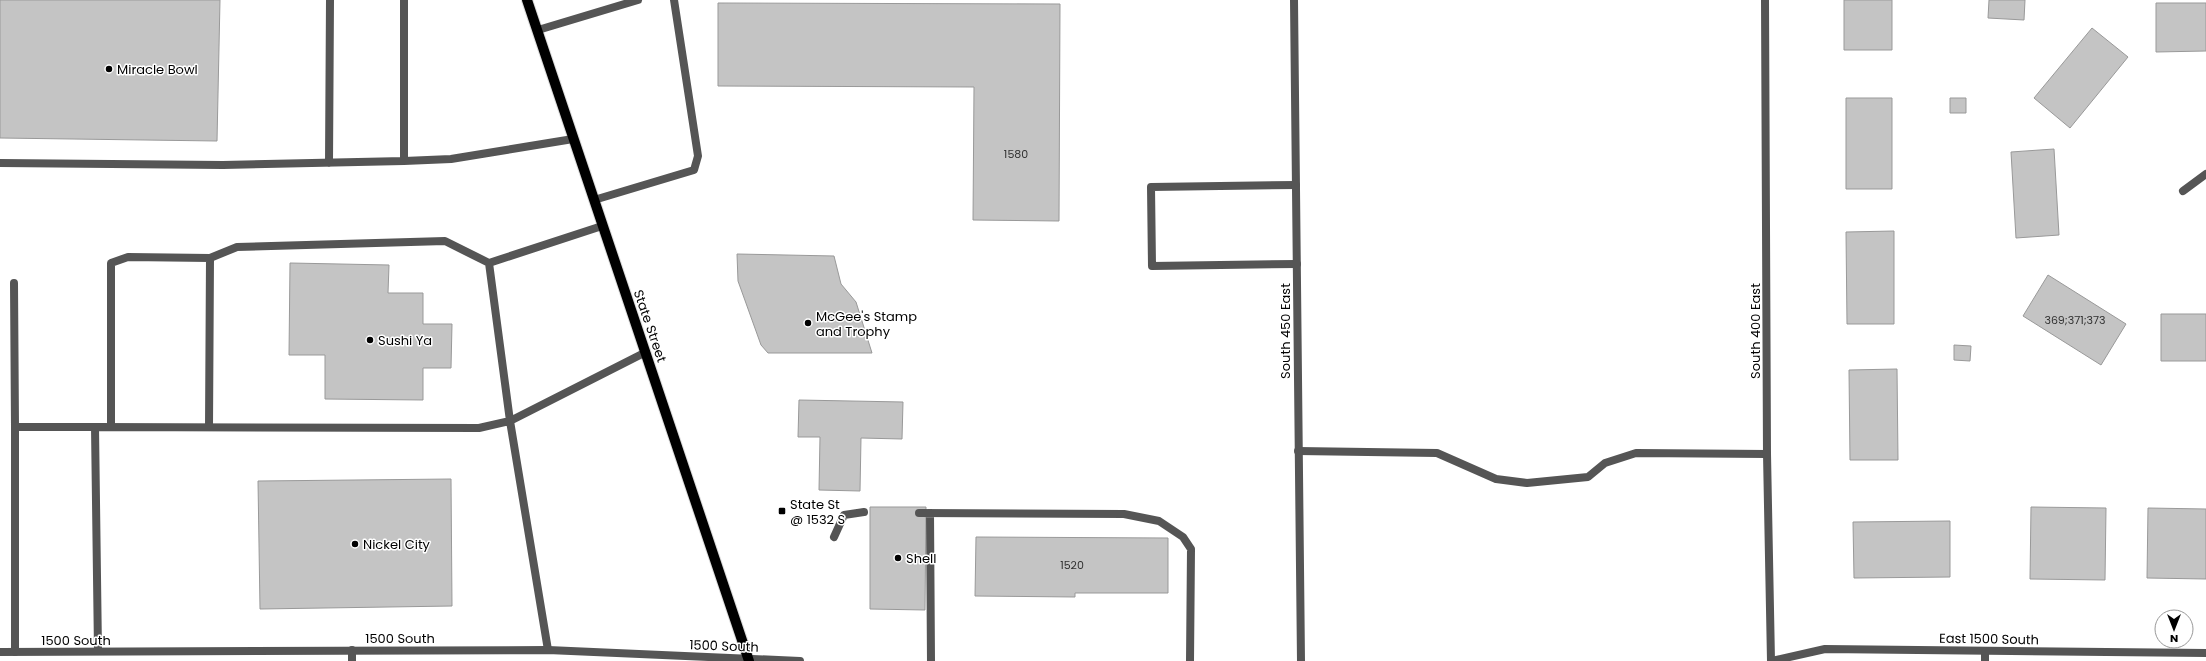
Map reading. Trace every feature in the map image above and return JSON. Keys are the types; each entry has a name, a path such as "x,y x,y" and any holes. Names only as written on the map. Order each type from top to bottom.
{"main road":[{"name":"State Street","path":"527,0 748,660"}],"street":[{"path":"329,163 330,0"},
{"path":"404,0 404,161"},
{"path":"538,30 638,0"},
{"path":"594,200 694,170 698,156 674,0"},
{"name":"South 450 East","path":"1294,0 1301,661"},
{"name":"South 400 East","path":"1765,0 1767,454 1772,661"},
{"path":"0,163 224,166 404,161 450,159 573,139"},
{"path":"2183,191 2206,174"},
{"path":"1296,185 1151,187 1152,266 1297,264"},
{"path":"111,428 111,263 128,257 210,258 238,247 444,241 488,263 602,226"},
{"path":"209,428 210,258"},
{"path":"488,263 510,421 548,650"},
{"path":"14,283 15,652"},
{"path":"15,427 479,428 510,421 646,352"},
{"path":"95,428 98,651"},
{"path":"1298,452 1437,453 1496,479 1527,483 1588,476 1605,463 1636,453 1767,454"},
{"path":"834,537 844,515 864,512"},
{"path":"919,512 1124,514 1159,521 1174,529 1183,536 1191,548 1190,661"},
{"path":"930,512 929,640 931,661"},
{"name":"East 1500 South","path":"1772,661 1825,649 2206,653"},
{"path":"352,650 352,661"},
{"name":"1500 South","path":"0,652 548,650 748,660 800,661"},
{"path":"1984,661 1985,651"}],"building":[{"name":"Miracle Bowl","path":"0,0 220,0 217,141 0,138"},
{"path":"1844,0 1892,0 1892,50 1844,50"},
{"path":"1989,0 2025,0 2024,20 1988,18"},
{"path":"718,3 1060,4 1059,221 973,220 974,87 718,86"},
{"path":"2156,3 2206,3 2206,51 2156,52"},
{"path":"2092,28 2128,57 2070,128 2034,98"},
{"path":"1846,98 1892,98 1892,189 1846,189"},
{"path":"1950,98 1966,98 1966,113 1950,113"},
{"path":"2054,149 2059,235 2016,238 2011,152"},
{"path":"1894,231 1894,324 1847,324 1846,232"},
{"name":"McGee's Stamp and Trophy","path":"737,254 834,256 841,284 856,302 872,353 768,353 761,345 738,281"},
{"name":"Sushi Ya","path":"290,263 389,265 388,293 423,293 423,324 452,324 451,368 423,368 423,400 325,399 325,355 289,355"},
{"path":"2048,275 2126,324 2101,365 2023,316"},
{"path":"2161,314 2206,314 2206,361 2161,361"},
{"path":"1954,345 1971,346 1970,361 1954,360"},
{"path":"1897,369 1898,460 1850,460 1849,370"},
{"path":"799,400 903,402 902,439 861,438 860,491 819,490 820,437 798,437"},
{"name":"Nickel City","path":"451,479 452,606 260,609 258,481"},
{"name":"Shell","path":"870,507 926,507 925,610 870,609"},
{"path":"2031,507 2106,508 2105,580 2030,579"},
{"path":"2148,508 2206,509 2206,579 2147,578"},
{"path":"1950,521 1950,577 1854,578 1853,522"},
{"path":"976,537 1168,538 1168,593 1075,593 1075,597 975,596"}],"place":[{"name":"Miracle Bowl","path":"109,69"},
{"name":"McGee's Stamp and Trophy","path":"808,323"},
{"name":"Sushi Ya","path":"370,340"},
{"name":"State St @ 1532 S","path":"782,511"},
{"name":"Nickel City","path":"355,544"},
{"name":"Shell","path":"898,558"}]}
